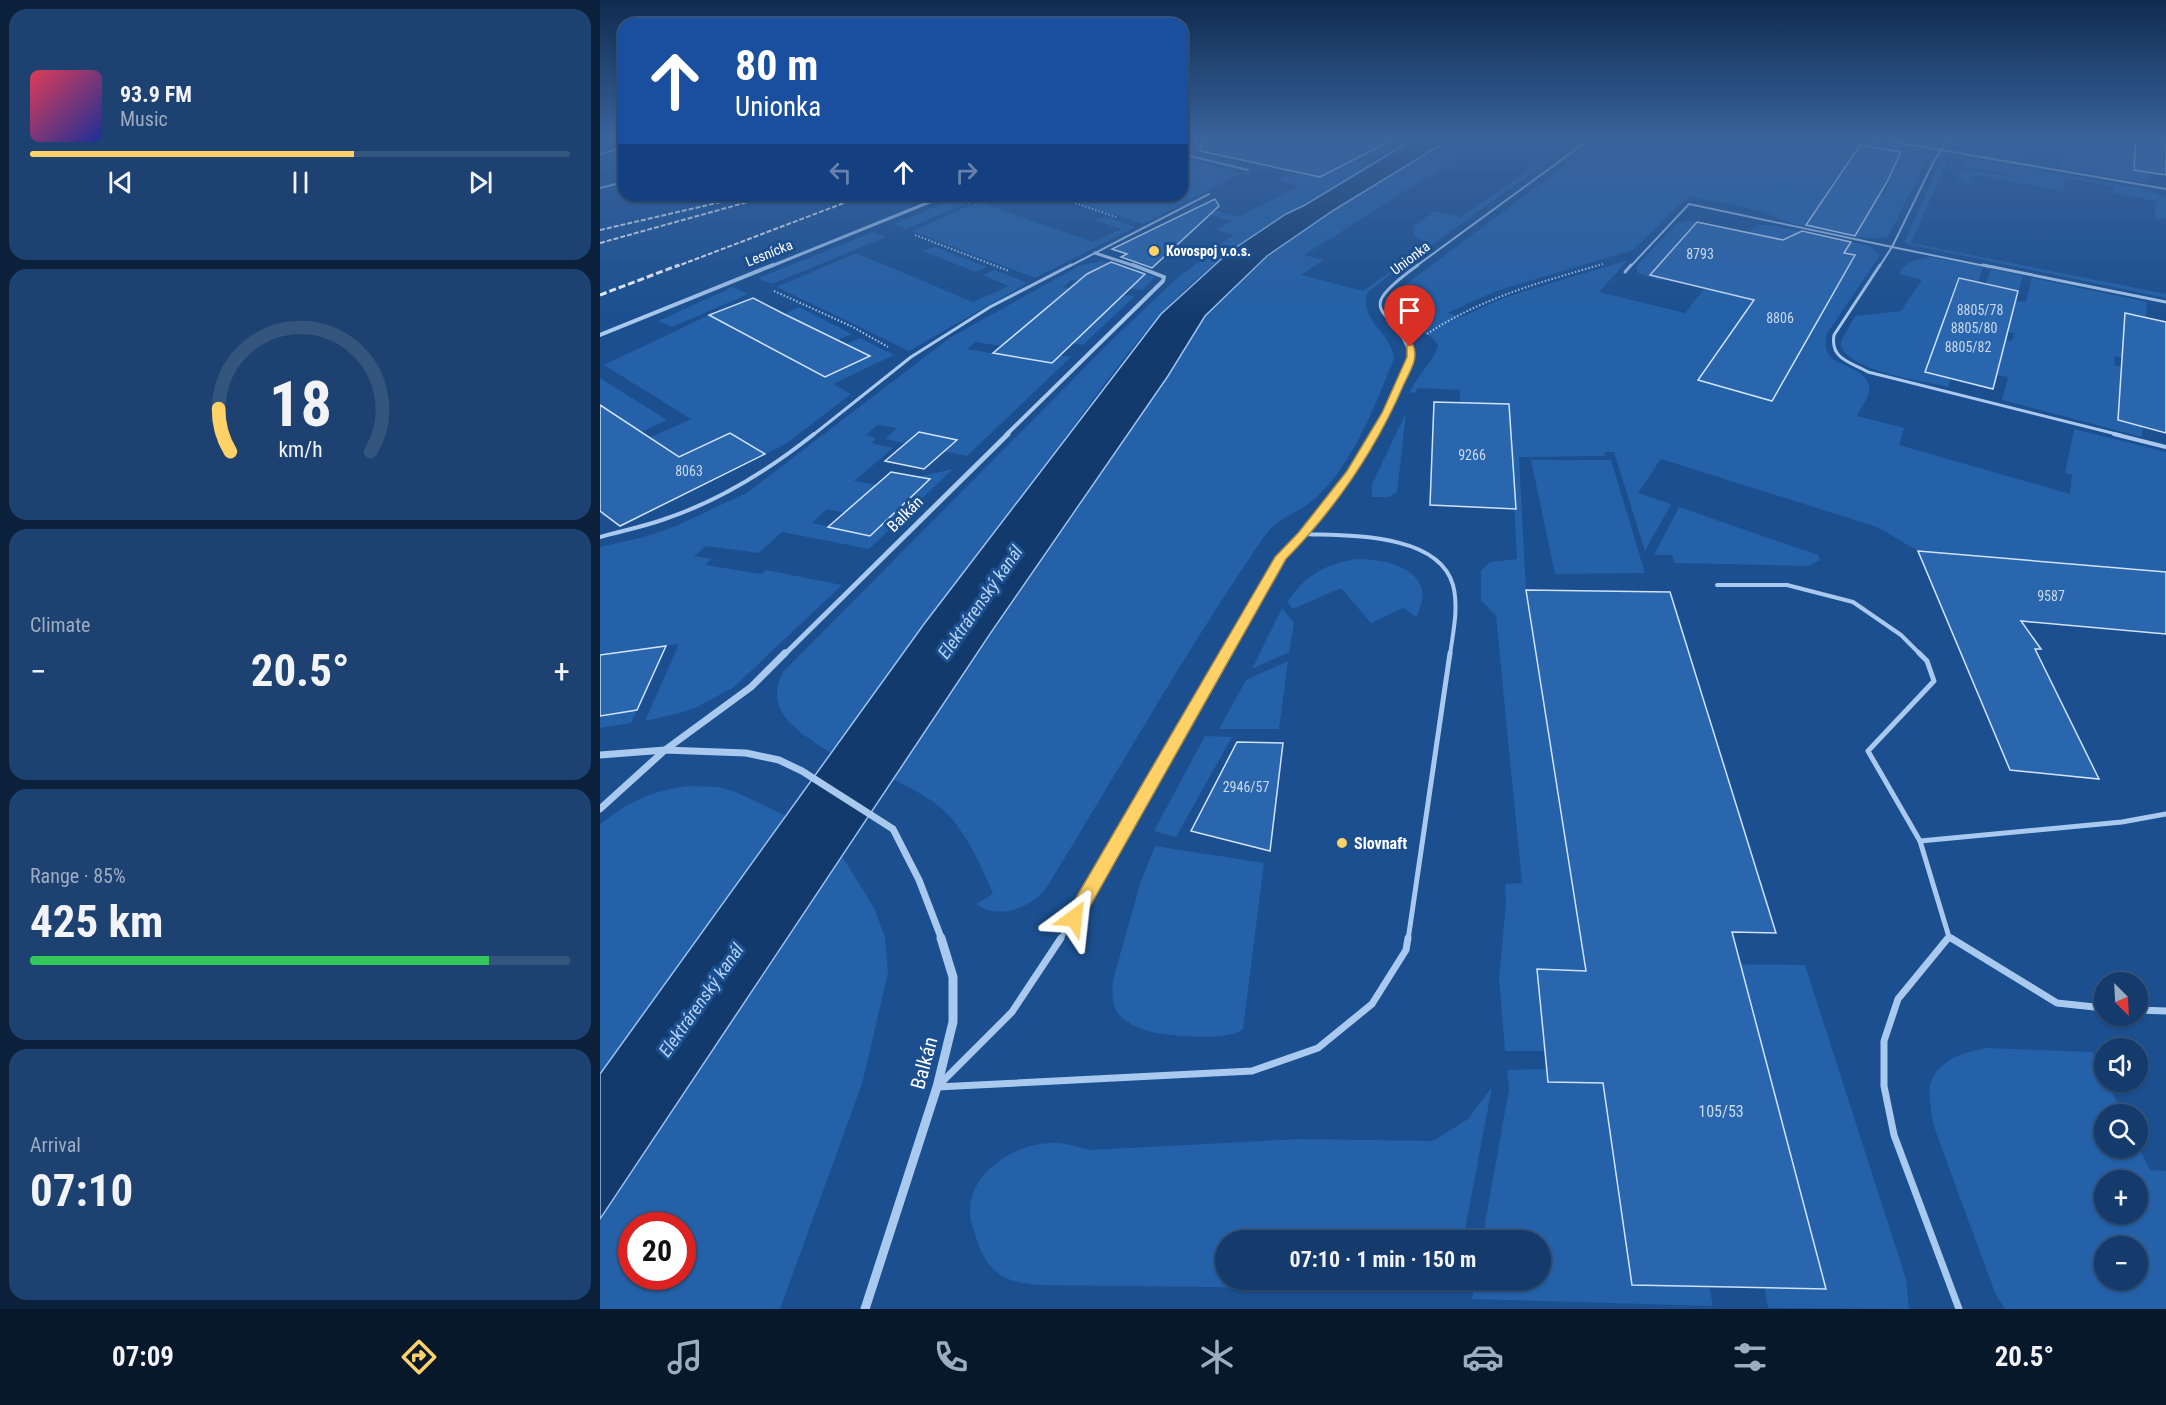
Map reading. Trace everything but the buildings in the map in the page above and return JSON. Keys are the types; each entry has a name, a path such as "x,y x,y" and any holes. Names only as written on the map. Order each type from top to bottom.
{"street":[{"name":"Lesnícka","path":"600,335 931,201"},
{"name":"Balkán","path":"600,809 665,750 751,687 1163,281 1164,277 1158,273 1095,253"},
{"name":"Balkán","path":"665,750 746,753 779,760 802,771 893,829 936,920 953,977 953,1022 937,1087 866,1309"},
{"path":"600,755 665,750"}],"lane":[{"path":"600,537 663,520 704,503 751,478 808,439 911,357 990,307 1203,197"},
{"name":"Unionka","path":"1410,347 1381,312 1378,304 1385,289 1511,197"},
{"path":"1916,197 1892,247 1834,335 1832,347 1836,354 1868,372 2166,447"},
{"path":"1625,272 1689,204 2166,302"},
{"path":"937,1087 1012,1012 1074,918 1281,557 1303,534 1352,472 1387,413 1411,357 1410,347"},
{"path":"937,1087 1252,1071 1318,1048 1372,1004 1406,950 1456,614 1452,581 1432,555 1396,541 1303,534"},
{"path":"1718,585 1787,585 1853,602 1900,635 1927,661 1934,681 1868,751 1920,841 1949,937 2057,1003 2094,1007"},
{"path":"1920,841 2122,822 2166,814"},
{"path":"1949,937 1898,999 1884,1041 1884,1086 1894,1136 1959,1309"},
{"path":"2148,1010 2166,1011"}],"path":[{"path":"1070,201 1146,227"},
{"path":"870,224 911,233 1037,283"},
{"path":"1410,347 1453,315 1477,303 1642,252"},
{"path":"740,277 814,309 911,357"}],"shaded area":[{"path":"1278,197 1317,197 1234,249 1213,265 1154,322 970,564 832,754 797,730 781,710 777,699 778,686 784,671 1113,339 1176,279 1233,235 1216,230 1232,221 1188,208 1195,205 1238,217"},
{"path":"1355,197 1396,197 1304,255 1323,260 1301,275 1363,291 1418,252 1367,293 1368,312 1388,342 1394,359 1362,432 1342,467 1317,497 1275,525 1263,538 1179,669 1045,890 1030,902 1012,910 1003,912 985,909 976,904 993,894 963,834 937,805 893,779 1168,376 1205,316 1267,256"},
{"path":"1490,197 1498,197 1432,245 1414,234 1414,226 1434,211 1461,217"},
{"path":"1523,197 1688,197 1633,250 1496,291 1447,313 1461,317 1506,297 1628,260 1599,292 1685,313 1748,233 1757,225 1770,225 1870,246 1880,255 1828,332 1826,344 1828,353 1833,359 1865,377 1869,385 1868,397 1857,416 1904,428 1899,445 2070,494 2072,475 2065,473 2074,429 2166,452 2166,572 1918,551 1877,527 1661,459 1638,493 1671,504 1645,551 1614,452 1604,452 1605,456 1519,457 1526,590 1579,930 1657,931 1546,1051 1505,1051 1499,978 1506,904 1505,884 1522,883 1496,616 1481,600 1481,571 1490,562 1517,559 1509,405 1460,403 1460,390 1418,388 1415,393 1410,392 1438,346 1434,339 1396,314 1392,307 1393,298 1402,287","holes":["1794,242 1854,256 1772,401 1699,380"]},
{"path":"1695,197 1908,197 1888,237 1880,238 1820,230 1735,205"},
{"path":"1924,197 1931,197 1911,243 2166,294 2166,298 1907,244 1905,241"},
{"path":"2135,197 2166,198 2166,219 2155,219 2156,201"},
{"path":"951,201 972,201 906,229 893,224"},
{"path":"1072,201 1188,201 1143,224"},
{"path":"978,202 1093,242 1121,229 1095,220 1104,216 1135,227 1035,278 912,231"},
{"path":"1688,221 1697,222 1651,274 1670,279 1659,280 1638,273 1636,268 1638,264 1676,224"},
{"path":"873,232 886,237 772,284 758,278"},
{"path":"935,247 987,267 976,272 923,251"},
{"path":"856,253 973,302 1009,286 983,275 995,270 1027,283 909,351 777,287"},
{"path":"1931,257 1983,267 1978,282 1959,278 1949,387 1874,369 1848,356 1841,347 1841,341 1855,316 1901,311 1922,280 1899,274 1909,263"},
{"path":"1103,261 1155,277 1142,290 1071,280 1063,287 1079,289 1015,340 1010,339 1001,346 976,342 967,349 1019,358 1027,350 1071,357 967,456 885,439 897,428 878,425 866,435 876,438 871,443 893,448 854,481 876,485 845,513 827,509 812,523 870,536 930,480 917,477 953,469 869,549 782,532 759,553 706,546 694,556 711,559 705,565 762,574 766,570 842,585 734,687 697,707 645,721 679,644 600,655 600,547 644,537 676,526 748,492 951,337 1081,265"},
{"path":"1991,269 2023,276 2018,291 1986,284"},
{"path":"2032,278 2147,302 2146,318 2125,314 2122,358 2115,356 2114,365 2121,367 2118,420 2143,427 2142,437 2002,400 2008,377 1997,375 2006,340 2012,341 2014,333 2008,332 2016,301 2026,302"},
{"path":"733,287 748,294 672,327 658,321"},
{"path":"1123,295 1135,296 1083,345 1073,343"},
{"path":"799,307 852,334 837,340 784,314"},
{"path":"709,315 825,377 869,357 846,344 860,338 894,355 833,384 851,394 787,443 765,454 730,433 679,457 649,438 691,419 604,365"},
{"path":"600,378 667,420 641,432 600,424"},
{"path":"1406,413 1397,492 1389,497 1372,497 1372,484"},
{"path":"1531,460 1611,460 1645,573 1555,574"},
{"path":"1679,507 1818,555 1820,560 1809,566 1674,563 1672,555 1654,555"},
{"path":"1356,559 1383,561 1397,565 1417,579 1422,589 1422,602 1416,617 1403,608 1371,623 1341,588 1293,609 1287,602 1308,578 1316,573 1334,564"},
{"path":"1282,608 1294,623 1289,652 1252,669"},
{"path":"1288,661 1279,729 1219,729 1246,680"},
{"path":"637,710 631,723 600,728 600,716"},
{"path":"1205,736 1232,737 1176,837 1154,831"},
{"path":"689,786 718,787 736,792 786,816 600,1074 600,825 641,798"},
{"path":"1155,846 1264,863 1243,1029 1236,1033 1225,1036 1197,1037 1156,1033 1129,1023 1120,1016 1115,1008 1112,994 1113,980 1140,884"},
{"path":"842,856 874,908 885,937 888,973 862,1084 780,1309 600,1309 600,1219"},
{"path":"1712,964 1805,965 1906,1279 1909,1309 1768,1308"},
{"path":"1989,1048 2092,1052 2094,1092 2112,1092 2118,1104 2094,1104 2094,1158 2144,1158 2150,1170 2166,1171 2166,1309 2005,1309 1995,1293 1933,1124 1930,1086 1933,1077 1945,1063 1962,1054"},
{"path":"1547,1069 1549,1082 1659,1085 1632,1285 1709,1285 1713,1306 1472,1299 1474,1290 1551,1290 1551,1230 1484,1230 1509,1089 1507,1070"},
{"path":"1492,1087 1465,1230 1215,1230 1215,1287 1022,1283 1002,1276 987,1261 981,1251 970,1218 973,1194 987,1171 1010,1154 1036,1145 1059,1143 1090,1150 1301,1139 1433,1141 1468,1119"}],"water":[{"name":"Elektrárenský kanál","path":"1318,197 1355,197 1267,256 1205,316 1168,376 990,634 600,1219 600,1074 924,624 1161,314 1229,252 1286,214"}],"railway":[{"path":"600,230 725,201"},
{"path":"600,243 751,201"},
{"path":"675,267 849,201"},
{"path":"600,295 679,265"}],"place":[{"name":"Kovospoj v.o.s.","path":"1154,251"},
{"name":"Slovnaft","path":"1342,843"}],"route":[{"path":"1074,918 1281,557 1303,534 1352,472 1387,413 1411,357 1410,347"}]}
